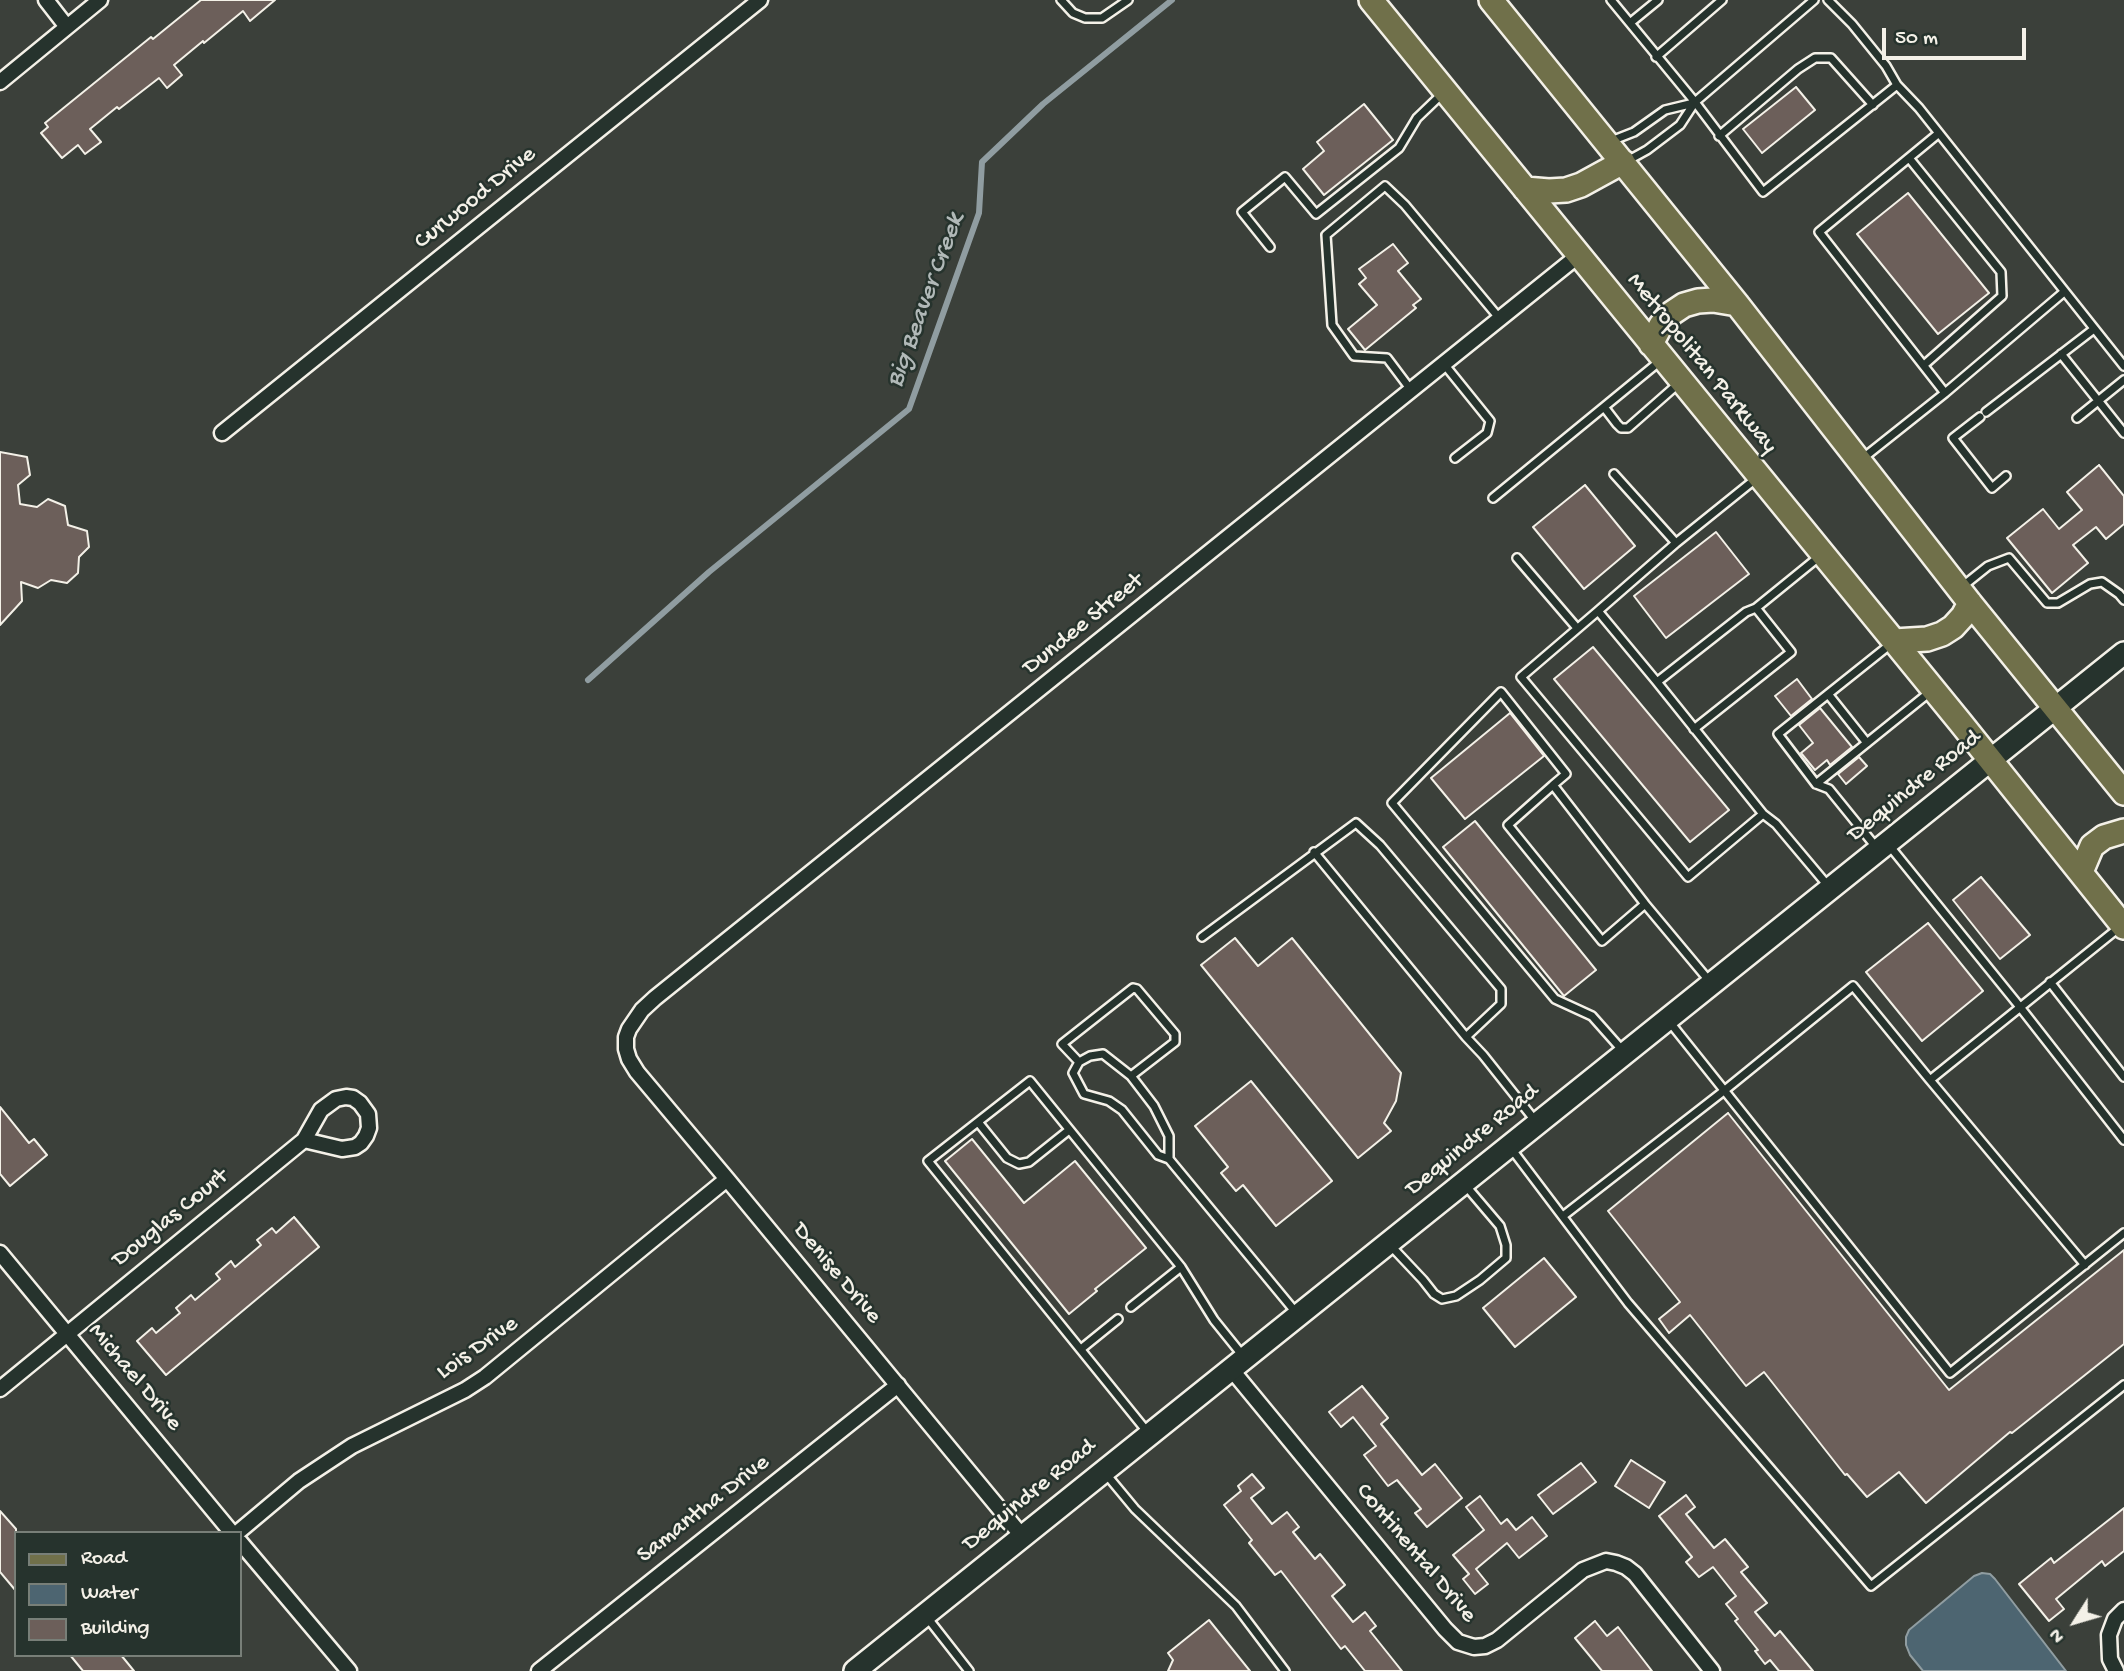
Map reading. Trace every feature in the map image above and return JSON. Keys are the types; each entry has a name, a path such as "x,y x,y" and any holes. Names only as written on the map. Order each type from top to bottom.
{"main road":[{"name":"Metropolitan Parkway","path":"1371,0 1823,553 2123,926"},
{"path":"1491,0 1737,304 1964,596 2121,782"},
{"path":"1525,189 1566,190 1581,185 1623,162"},
{"path":"1657,351 1661,326 1672,313 1684,305 1713,300 1737,304"},
{"path":"1894,641 1927,639 1953,627 1963,616 1964,596"},
{"name":"Dequindre Road","path":"855,1671 2124,653"},
{"path":"2081,872 2092,846 2104,837 2124,831"}],"street":[{"path":"46,0 67,27"},
{"path":"0,82 100,0"},
{"name":"Curwood Drive","path":"222,433 760,0"},
{"name":"Dundee Street","path":"626,1037 634,1019 655,998 1579,255"},
{"name":"Denise Drive","path":"626,1037 629,1059 637,1072 1022,1536"},
{"name":"Douglas Court","path":"0,1389 304,1140 321,1110 336,1099 346,1097 360,1103 368,1114 369,1128 366,1136 355,1147 342,1149 304,1140"},
{"name":"Lois Drive","path":"237,1531 299,1481 352,1446 465,1390 485,1377 727,1179"},
{"name":"Michael Drive","path":"0,1252 233,1531"},
{"name":"Continental Drive","path":"1238,1364 1445,1629 1458,1642 1474,1647 1485,1646 1497,1640 1583,1570 1595,1564 1616,1563 1635,1574 1712,1671"},
{"name":"Samantha Drive","path":"539,1671 898,1385"},
{"path":"242,1544 349,1671"},
{"path":"2116,1671 2110,1659 2109,1634 2115,1619 2124,1610"}],"lane":[{"path":"1061,0 1073,13 1086,18 1102,18 1128,0"},
{"path":"1611,0 1695,102 1763,192 1897,85"},
{"path":"1630,23 1658,0"},
{"path":"1656,57 1722,0"},
{"path":"1623,162 1647,150 1680,125 1695,102 1814,0"},
{"path":"1828,0 1852,23 1886,66 1897,85 2124,366"},
{"path":"1719,136 1798,69 1815,58 1831,58 1873,105"},
{"path":"1270,247 1242,212 1285,177 1316,214 1399,148 1417,118 1445,91"},
{"path":"1607,142 1634,132 1665,110 1695,102"},
{"path":"1938,133 1819,232 1945,393"},
{"path":"1909,158 2001,272 2002,296 1924,365"},
{"path":"1411,391 1387,358 1354,356 1332,325 1326,235 1385,186 1405,205 1500,320"},
{"path":"1860,461 2064,292"},
{"path":"2006,476 1992,488 1953,438 2094,329"},
{"path":"1493,498 1604,407 1657,351"},
{"path":"2061,354 2124,433"},
{"path":"1444,364 1490,421 1487,433 1455,458"},
{"path":"2077,418 2124,380"},
{"path":"1604,407 1621,428 1628,428 1682,381"},
{"path":"1614,474 1676,543"},
{"path":"1759,476 1676,543 1521,677 1688,877 1763,814"},
{"path":"1657,682 1746,612 1756,608 1823,553"},
{"path":"1517,558 1577,628"},
{"path":"1964,596 1988,566 2010,558 2047,603 2058,603 2090,584 2102,582 2124,600"},
{"path":"1694,729 1791,652 1756,608"},
{"path":"1598,611 1763,814 1776,824 1831,888"},
{"path":"1894,641 1778,734 1816,783 1829,789 1883,847 2021,1007 2124,1140"},
{"path":"1816,783 1933,689"},
{"path":"1625,1053 1592,1016 1555,999 1392,803 1501,692 1566,774 1508,825 1602,942 1645,904"},
{"path":"1828,694 1867,743"},
{"path":"1553,785 1711,984"},
{"path":"1202,937 1356,823 1380,845 1501,989 1501,1004 1466,1037"},
{"path":"1314,852 1537,1123"},
{"path":"1930,1080 2123,926"},
{"path":"2050,982 2124,1077"},
{"path":"1563,1216 1726,1090 1853,986 2085,1265"},
{"path":"1079,1062 1062,1044 1133,988 1137,989 1175,1034 1175,1042 1131,1076"},
{"path":"1667,1019 1950,1373 2124,1233"},
{"path":"1169,1159 1169,1136 1154,1106 1131,1076 1103,1054 1090,1056 1079,1062 1073,1073 1084,1094 1109,1101 1122,1110 1158,1155 1169,1159 1298,1315"},
{"path":"1150,1434 928,1161 1030,1081 1181,1267 1238,1364"},
{"path":"978,1122 1007,1158 1018,1164 1029,1162 1069,1130"},
{"path":"1509,1146 1628,1303 1871,1587 2124,1385"},
{"path":"1388,1243 1434,1294 1442,1299 1456,1296 1480,1280 1506,1258 1506,1245 1500,1226 1463,1183"},
{"path":"1131,1307 1181,1267"},
{"path":"1081,1349 1118,1319"},
{"path":"1104,1471 1135,1509 1236,1606 1285,1671"},
{"path":"925,1615 968,1671"}],"water":[{"path":"1990,1574 1995,1579 2066,1671 1923,1671 1910,1655 1906,1645 1909,1630 1974,1576"}],"building":[{"path":"201,0 275,0 250,21 243,11 204,43 203,41 174,65 182,75 167,88 159,78 119,109 117,107 90,129 101,142 85,154 78,145 62,158 41,133 48,127 45,123"},
{"path":"1796,87 1815,110 1762,153 1743,129"},
{"path":"1364,104 1393,140 1324,195 1303,169 1324,151 1317,142"},
{"path":"1908,193 1989,293 1938,334 1857,234"},
{"path":"1393,244 1408,263 1398,271 1421,299 1413,305 1416,308 1365,350 1348,329 1377,305 1359,284 1366,278 1359,269"},
{"path":"0,452 27,457 30,475 18,485 20,504 37,507 48,499 65,506 68,525 87,531 89,547 79,557 78,573 67,583 51,580 38,588 21,582 22,601 0,625"},
{"path":"2099,465 2124,496 2124,524 2106,539 2096,527 2073,545 2088,563 2052,593 2007,538 2043,509 2059,529 2082,510 2067,492"},
{"path":"1585,485 1635,546 1584,589 1533,527"},
{"path":"1716,532 1749,574 1666,638 1634,596"},
{"path":"1593,647 1729,810 1690,842 1554,679"},
{"path":"1797,679 1812,699 1791,716 1775,696"},
{"path":"1820,708 1852,747 1830,765 1827,760 1815,770 1801,753 1813,743 1799,725"},
{"path":"1510,713 1544,756 1465,819 1431,778"},
{"path":"1859,757 1867,766 1846,784 1838,774"},
{"path":"1475,821 1596,970 1564,996 1443,847"},
{"path":"1981,877 2030,935 2000,959 1953,900"},
{"path":"1928,923 1983,991 1922,1041 1866,972"},
{"path":"1235,938 1258,966 1292,938 1401,1073 1396,1101 1384,1123 1391,1131 1358,1158 1201,965"},
{"path":"1251,1081 1332,1181 1276,1226 1243,1185 1236,1191 1221,1173 1228,1167 1195,1126"},
{"path":"0,1107 29,1143 34,1139 47,1155 10,1186 0,1174"},
{"path":"1728,1113 1949,1390 2124,1250 2124,1344 2010,1432 1926,1503 1899,1472 1867,1497 1847,1474 1845,1475 1764,1372 1746,1386 1690,1315 1669,1333 1659,1319 1680,1302 1608,1211"},
{"path":"972,1139 1024,1203 1075,1161 1146,1248 1069,1314 945,1161"},
{"path":"294,1217 319,1247 166,1375 137,1341 152,1328 156,1333 180,1313 176,1308 191,1295 195,1300 220,1279 216,1274 231,1261 235,1267 261,1245 257,1240 272,1228 276,1233"},
{"path":"1544,1258 1576,1297 1515,1347 1483,1308"},
{"path":"1362,1386 1388,1418 1381,1424 1422,1475 1435,1464 1462,1498 1427,1527 1415,1513 1421,1509 1397,1480 1388,1486 1364,1455 1376,1446 1353,1417 1341,1427 1329,1412"},
{"path":"1631,1460 1665,1482 1649,1508 1615,1486"},
{"path":"1581,1463 1596,1482 1553,1514 1538,1495"},
{"path":"1252,1474 1264,1488 1251,1498 1272,1524 1287,1512 1299,1527 1293,1532 1315,1559 1320,1554 1345,1585 1332,1596 1353,1622 1365,1612 1376,1626 1370,1631 1402,1671 1365,1671 1345,1646 1341,1649 1281,1571 1275,1575 1249,1543 1252,1540 1224,1505 1241,1491 1238,1486"},
{"path":"1686,1495 1695,1507 1686,1514 1714,1548 1725,1539 1748,1567 1741,1572 1767,1603 1755,1612 1775,1636 1780,1631 1813,1671 1779,1671 1770,1660 1765,1664 1726,1604 1736,1596 1713,1567 1699,1577 1686,1562 1692,1557 1659,1516"},
{"path":"1480,1496 1501,1524 1507,1519 1516,1530 1532,1517 1547,1536 1519,1558 1507,1543 1476,1569 1488,1584 1475,1594 1463,1579 1469,1574 1453,1555 1484,1530 1466,1507"},
{"path":"2124,1508 2124,1551 2105,1566 2102,1561 2056,1599 2064,1609 2049,1621 2019,1584 2051,1558 2054,1563"},
{"path":"0,1511 16,1529 14,1589 0,1572"},
{"path":"1209,1620 1250,1671 1168,1671 1173,1660 1168,1653"},
{"path":"1595,1621 1607,1636 1618,1627 1652,1671 1602,1671 1575,1638"},
{"path":"72,1657 123,1657 134,1671 83,1671"}],"waterway":[{"name":"Big Beaver Creek","path":"588,680 709,572 909,409 979,213 982,162 1043,104 1172,0"}]}
